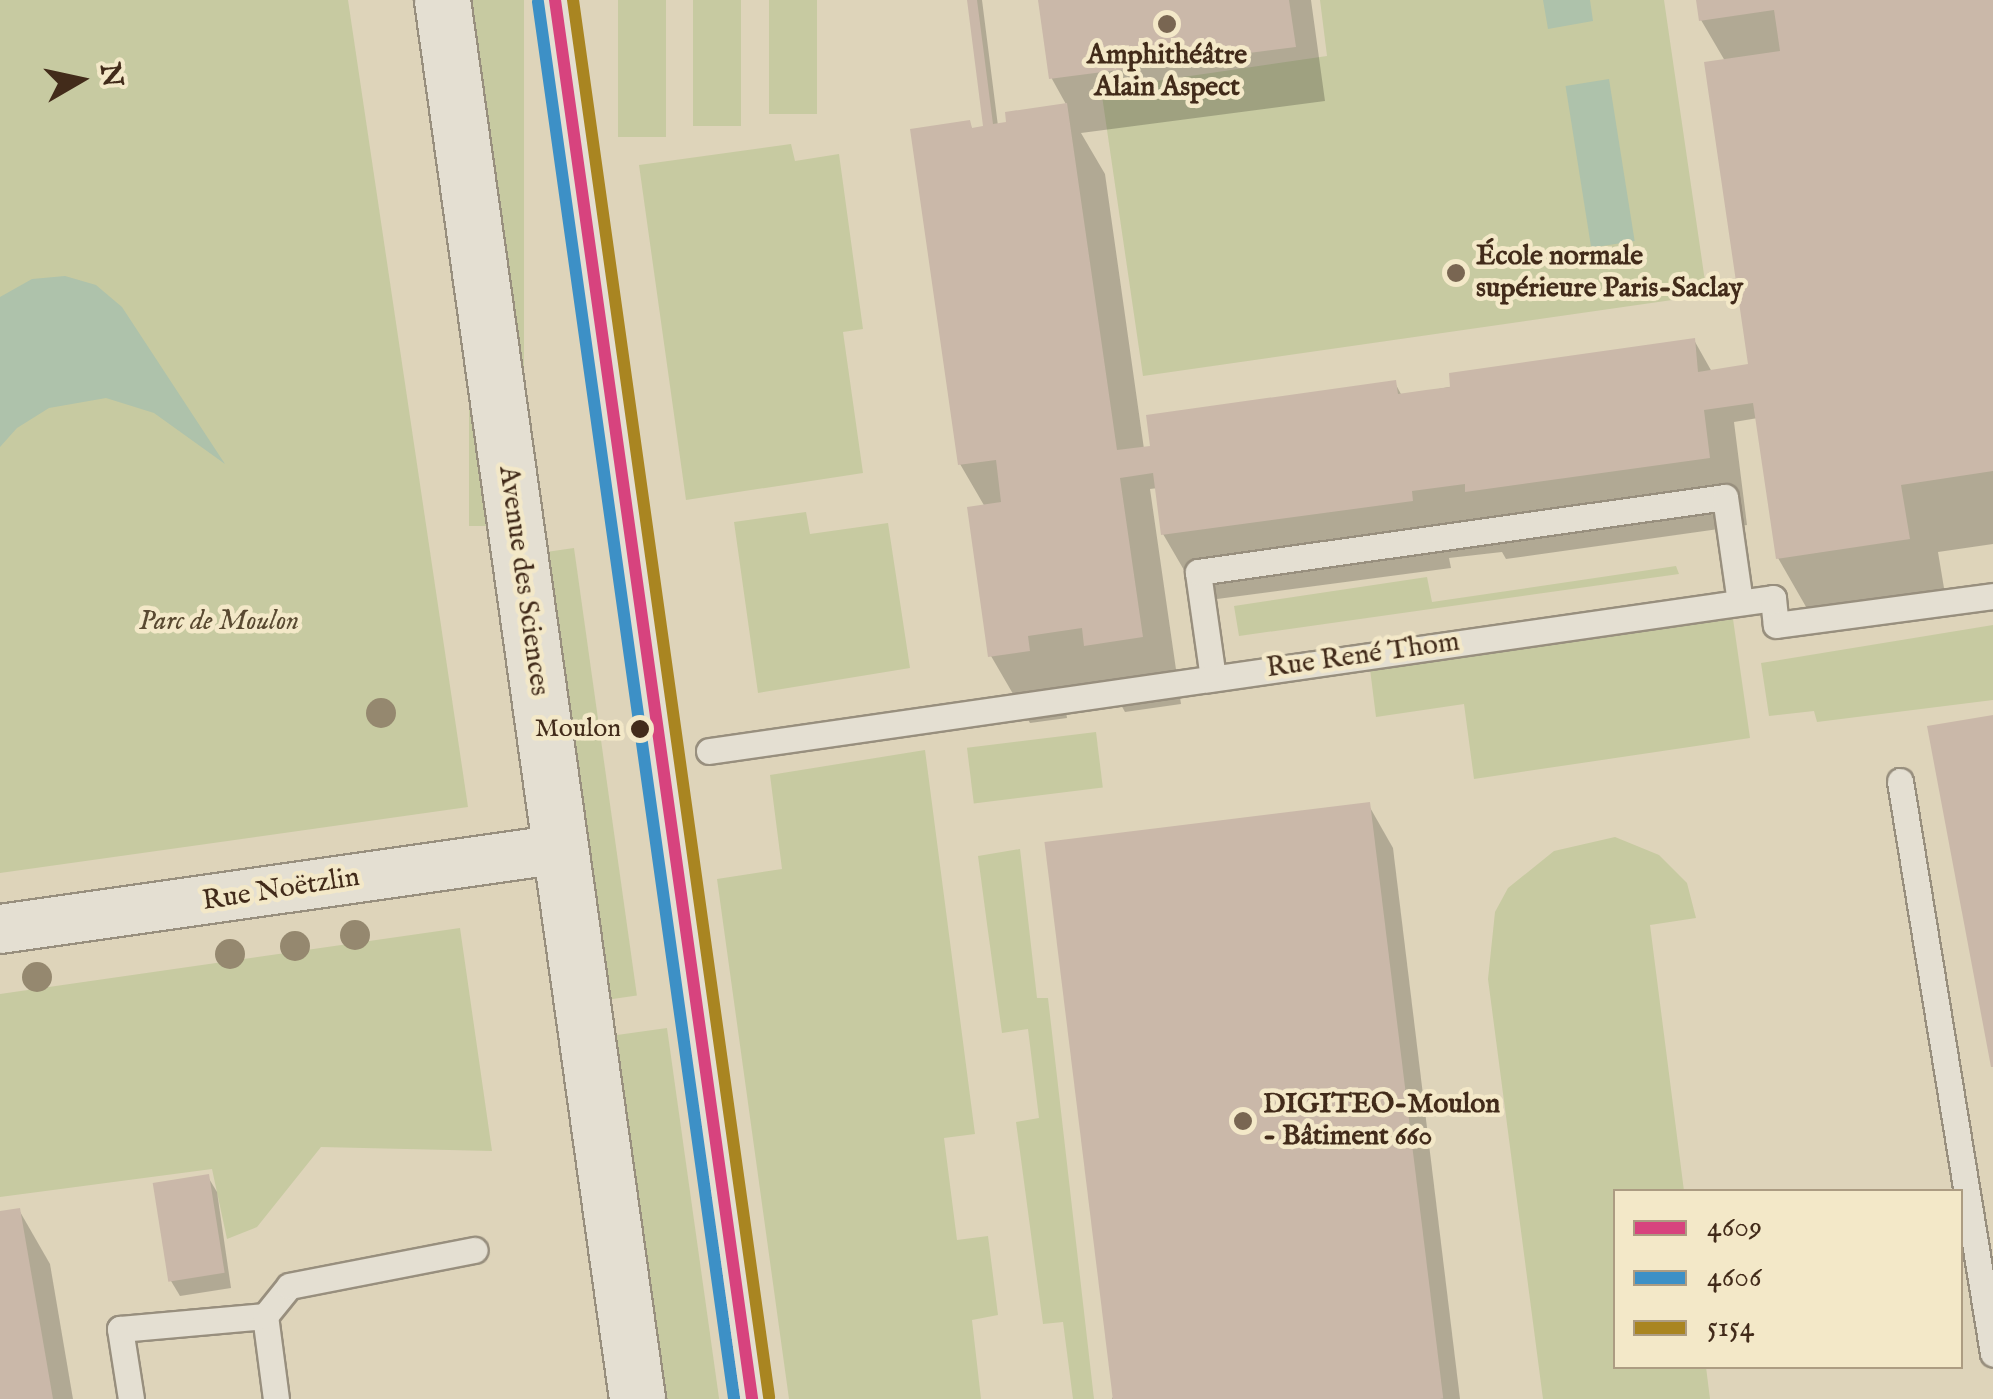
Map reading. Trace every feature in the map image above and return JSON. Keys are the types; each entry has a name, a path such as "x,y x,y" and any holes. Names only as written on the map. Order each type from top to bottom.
{"street":[{"name":"Avenue des Sciences","path":"442,0 637,1399"},
{"name":"Rue Noëtzlin","path":"0,929 561,848"}],"lane":[{"path":"555,0 752,1399"},
{"path":"1213,678 1198,572 1257,563 1725,497 1740,602"},
{"name":"Rue René Thom","path":"709,750 1773,598 1776,625 1993,596"},
{"path":"1900,781 1993,1353"},
{"path":"276,1399 266,1316 289,1286 475,1250"},
{"path":"132,1399 120,1330 266,1316"}],"green space":[{"name":"Parc de Moulon","path":"0,0 348,0 468,807 0,873"},
{"path":"469,0 524,0 524,526 469,526"},
{"path":"618,0 666,0 666,137 618,137"},
{"path":"693,0 741,0 741,126 693,126"},
{"path":"769,0 817,0 817,114 769,114"},
{"path":"1320,0 1664,0 1707,295 1143,376 1101,89 1327,56"},
{"path":"791,144 795,161 839,154 863,329 843,332 863,473 686,500 639,165"},
{"path":"806,512 810,534 888,523 910,668 758,693 734,522"},
{"path":"574,548 637,996 609,999 546,552"},
{"path":"1676,566 1679,574 1239,636 1234,606 1427,577 1432,602"},
{"path":"1733,619 1750,738 1474,779 1464,704 1376,717 1370,669"},
{"path":"1993,625 1993,700 1817,722 1814,711 1769,716 1761,663"},
{"path":"1096,732 1103,788 974,803 967,748"},
{"path":"925,750 975,1134 944,1138 957,1240 988,1236 998,1315 972,1320 981,1399 789,1399 717,879 782,869 770,775"},
{"path":"1615,837 1659,855 1687,883 1696,918 1650,925 1684,1189 1613,1189 1613,1369 1706,1369 1710,1399 1543,1399 1488,979 1495,912 1508,888 1554,851"},
{"path":"1020,849 1037,998 1048,998 1094,1399 1073,1399 1063,1322 1043,1324 1016,1122 1039,1118 1028,1029 1002,1033 987,924 978,856"},
{"path":"460,928 492,1151 321,1147 257,1227 227,1239 212,1169 0,1197 0,994"},
{"path":"667,1028 719,1399 665,1399 614,1036"}],"shaded area":[{"path":"1543,0 1590,0 1593,21 1548,29"},
{"path":"1609,79 1635,241 1591,248 1566,86"},
{"path":"65,276 96,285 122,307 225,464 154,413 106,398 49,408 17,428 0,447 0,297 32,279"}],"building":[{"path":"967,0 977,0 993,124 1006,122 1005,112 1067,103 1117,450 1150,446 1146,415 1396,380 1398,394 1450,387 1449,373 1695,338 1698,372 1748,364 1704,62 1780,51 1774,10 1699,21 1696,0 1993,0 1993,471 1901,485 1910,539 1776,559 1753,403 1704,410 1710,458 1465,492 1465,484 1412,491 1413,501 1161,535 1153,473 1120,478 1143,637 1084,646 1082,628 1028,636 1030,651 988,657 967,507 1001,502 996,460 958,465 910,129 970,120 972,128 983,126"},
{"name":"Amphithéâtre Alain Aspect","path":"1038,0 1289,0 1296,47 1049,79"},
{"path":"1993,715 1993,1067 1991,1067 1927,726"},
{"name":"DIGITEO-Moulon - Bâtiment 660","path":"1370,802 1443,1399 1113,1399 1044,842"},
{"path":"209,1174 225,1273 168,1282 153,1183"},
{"path":"20,1208 53,1399 0,1399 0,1211"}],"transit line":[{"name":"4609","path":"555,0 752,1399"},
{"name":"5154","path":"573,0 769,1397"},
{"name":"4606","path":"538,2 734,1399"}],"place":[{"name":"Amphithéâtre Alain Aspect","path":"1167,24"},
{"name":"École normale supérieure Paris-Saclay","path":"1456,273"},
{"name":"Moulon","path":"640,729"},
{"name":"DIGITEO-Moulon - Bâtiment 660","path":"1243,1121"}]}
